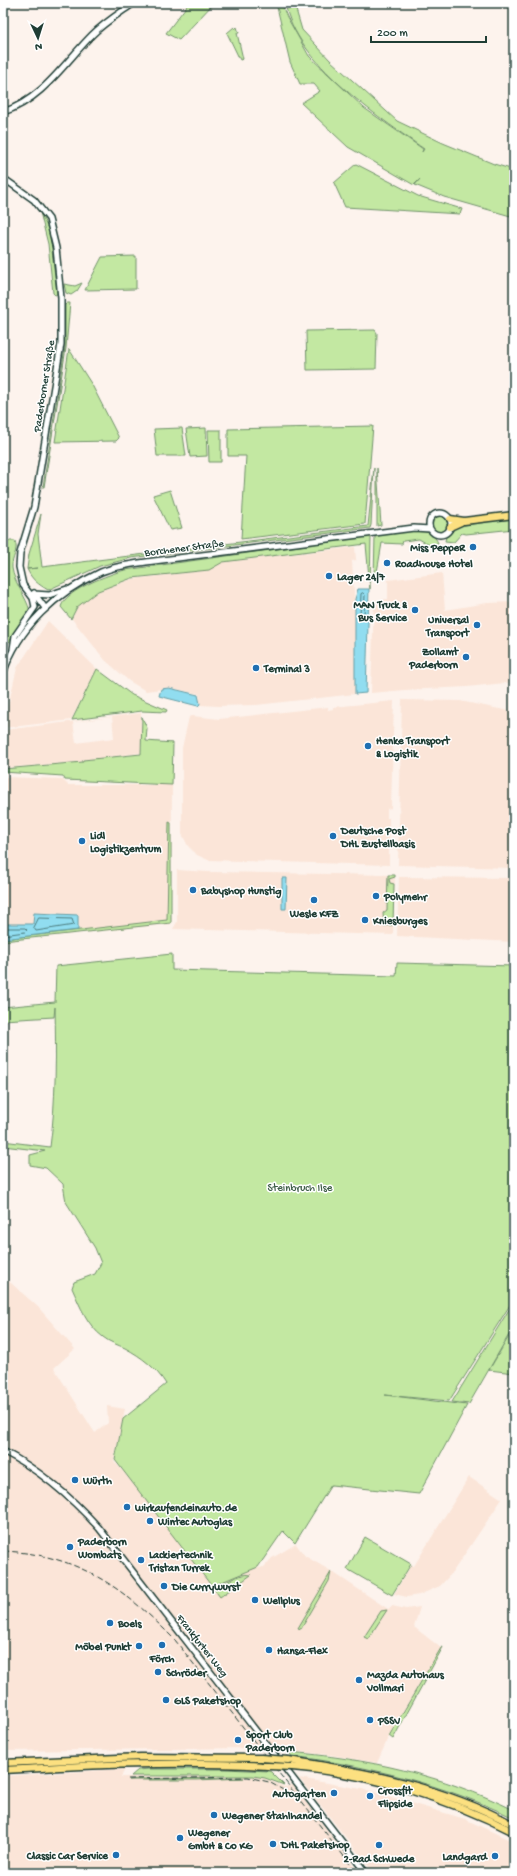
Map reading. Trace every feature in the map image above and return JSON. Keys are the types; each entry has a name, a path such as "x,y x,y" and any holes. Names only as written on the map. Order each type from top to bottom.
{"highway":[{"path":"450,519 464,521 514,515"},
{"path":"450,527 464,521"},
{"path":"3,1770 130,1760 141,1757 261,1758 288,1760 338,1767 418,1785 492,1814 514,1825"},
{"path":"3,1763 130,1760 137,1763 224,1763 292,1768 363,1779 415,1792 467,1810 514,1832"}],"main road":[{"path":"3,112 30,98 41,90 94,33 134,3"},
{"name":"Paderborner Straße","path":"3,178 34,200 50,219 56,248 61,303 61,344 34,507 20,553 19,567 22,580"},
{"path":"438,513 445,514 450,519 450,527 446,533 441,535 434,534 430,529 429,522 432,516 438,513"},
{"name":"Borchener Straße","path":"414,528 429,522"},
{"name":"Borchener Straße","path":"3,674 13,649 45,608 74,586 102,572 124,565 414,528 430,529"},
{"path":"22,580 45,608"},
{"path":"13,649 15,636 35,607 33,598 23,585 22,580"},
{"path":"34,594 49,595 74,586"},
{"name":"Frankfurter Weg","path":"3,1451 26,1464 53,1484 81,1509 99,1528 366,1873"}],"shaded area":[{"path":"355,547 356,560 352,561 356,624 355,694 256,705 218,706 200,705 199,694 169,688 146,691 129,681 105,660 72,619 77,606 98,591 132,579 209,570 223,562"},
{"path":"442,573 445,610 487,603 513,602 514,682 467,687 371,693 374,601 388,599 388,580"},
{"path":"48,621 97,669 71,720 3,728 17,668"},
{"path":"402,700 460,701 514,712 514,868 398,865"},
{"path":"394,701 391,808 387,809 387,818 389,818 389,865 208,860 197,855 188,846 182,834 182,748 189,717 219,719 328,707 328,710 333,709 333,707"},
{"path":"141,713 141,753 83,760 83,762 3,768 5,730","holes":["112,717 114,738 76,743 73,722"]},
{"path":"3,777 62,779 68,785 172,785 171,924 3,941"},
{"path":"177,870 208,872 395,875 393,935 173,929 177,922"},
{"path":"399,877 514,878 514,942 397,936"},
{"path":"3,1276 38,1307 75,1349 54,1368 95,1433 108,1423 107,1406 125,1409 114,1461 210,1575 264,1567 272,1558 296,1544 305,1556 331,1571 388,1609 392,1606 406,1609 420,1607 414,1627 441,1648 389,1736 377,1763 330,1755 251,1748 3,1751"},
{"path":"469,1477 502,1499 452,1573 440,1586 419,1595 407,1597 394,1594 411,1565 414,1566"},
{"path":"125,1769 121,1777 253,1776 265,1778 284,1787 293,1785 359,1873 3,1873 3,1776"},
{"path":"299,1778 367,1790 465,1819 514,1842 514,1873 374,1873"}],"green space":[{"path":"189,3 214,3 179,40 166,33"},
{"path":"276,3 281,3 287,17 309,56 364,108 423,149 422,152 424,149 362,104 321,66 305,46 292,25 285,3 294,3 302,30 330,60 397,121 443,143 494,164 514,170 514,217 444,197 415,185 420,179 414,185 348,147 301,103 320,91 314,84 300,84 290,62"},
{"path":"234,27 235,29 237,27 239,33 237,33 243,59 240,60 227,33"},
{"path":"356,164 418,196 462,209 460,214 345,207 334,183"},
{"path":"40,212 50,233 57,294 55,295 53,293 48,244"},
{"path":"136,256 136,289 85,290 102,257"},
{"path":"82,283 77,291 71,295 66,293 64,284 75,286"},
{"path":"70,303 66,348 43,487 65,348 65,305"},
{"path":"375,330 377,333 376,369 307,370 306,331"},
{"path":"69,349 92,385 119,438 116,441 55,442"},
{"path":"373,426 365,524 241,539 246,456 228,456 228,429"},
{"path":"182,428 186,456 157,456 154,429"},
{"path":"206,428 207,456 190,457 186,429"},
{"path":"208,430 221,430 221,462 209,462"},
{"path":"374,468 370,528 131,558 100,566 48,590 41,586 31,576 27,569 29,554 41,514 38,534 42,567 368,526"},
{"path":"377,468 381,525 377,526"},
{"path":"170,490 182,528 170,530 153,495"},
{"path":"440,515 446,518 449,524 446,530 440,533 434,530 431,524 434,518"},
{"path":"514,518 514,529 466,534 462,533 454,542 445,541 446,537 457,526"},
{"path":"418,530 430,534 438,543 431,546 419,539 403,541 402,544 382,543 376,578 374,578 375,536"},
{"path":"371,536 370,589 366,544 223,562 209,570 132,578 98,591 77,607 71,619 61,607 64,601 79,589 99,579 125,570"},
{"path":"3,541 15,541 16,548 12,564 13,574 30,611 5,648 3,648"},
{"path":"97,669 132,695 167,710 166,712 142,711 72,720"},
{"path":"142,717 147,728 146,741 173,743 172,785 65,780 63,776 3,772 3,769 83,762 83,760 141,754"},
{"path":"169,822 171,823 171,923 3,941 3,939 167,920"},
{"path":"388,875 395,875 395,877 389,879 390,883 394,884 393,925 384,926 383,913 387,910"},
{"name":"Steinbruch Ilse","path":"172,954 172,970 396,976 397,963 514,966 514,1305 510,1305 449,1401 385,1395 467,1405 419,1494 331,1485 295,1543 283,1531 258,1567 217,1584 219,1586 239,1576 247,1574 251,1575 220,1597 115,1460 123,1419 166,1384 158,1373 143,1359 108,1340 97,1332 88,1321 81,1308 72,1288 74,1282 95,1274 101,1263 95,1248 66,1202 63,1184 46,1168 30,1165 30,1155 45,1151 3,1146 3,1141 50,1147 55,1078 55,1007 54,1017 3,1020 3,1007 55,1002 56,966"},
{"path":"510,1308 514,1309 514,1326 469,1404 452,1402"},
{"path":"514,1328 514,1373 489,1370"},
{"path":"365,1537 411,1564 392,1595 347,1569"},
{"path":"331,1572 329,1581 301,1629 298,1628"},
{"path":"387,1610 368,1639 364,1637 381,1611"},
{"path":"443,1647 393,1739 389,1736"},
{"path":"287,1752 375,1764 432,1778 460,1787 514,1810 514,1818 460,1795 433,1786 349,1765 292,1756"},
{"path":"225,1769 269,1771 284,1785 265,1778 253,1776 131,1776 138,1770"},
{"path":"244,1778 196,1780 129,1780 138,1779"}],"water":[{"path":"358,589 369,589 366,693 355,694 355,599"},
{"path":"169,688 198,695 200,704 198,706 159,696 161,689"},
{"path":"282,878 287,878 286,909 282,909"},
{"path":"34,913 78,915 78,930 3,939 3,924 33,924"}],"railway":[{"path":"3,1551 30,1554 54,1559 77,1567 98,1577 118,1590 156,1621 175,1640 357,1873"},
{"path":"128,1779 248,1777 269,1782 292,1795"}],"place":[{"name":"Miss PeppeR","path":"473,547"},
{"name":"Roadhouse Hotel","path":"387,563"},
{"name":"Lager 24|7","path":"329,576"},
{"name":"MAN Truck & Bus Service","path":"415,610"},
{"name":"Universal Transport","path":"477,625"},
{"name":"Zollamt Paderborn","path":"466,657"},
{"name":"Terminal 3","path":"256,668"},
{"name":"Henke Transport & Logistik","path":"368,746"},
{"name":"Deutsche Post DHL Zustellbasis","path":"333,836"},
{"name":"Lidl Logistikzentrum","path":"82,841"},
{"name":"Babyshop Hunstig","path":"193,890"},
{"name":"Polymehr","path":"376,896"},
{"name":"Wesle KFZ","path":"314,900"},
{"name":"Kniesburges","path":"365,920"},
{"name":"Würth","path":"75,1480"},
{"name":"wirkaufendeinauto.de","path":"127,1507"},
{"name":"Wintec Autoglas","path":"150,1521"},
{"name":"Paderborn Wombats","path":"70,1547"},
{"name":"Lackiertechnik Tristan Turrek","path":"141,1560"},
{"name":"Die Currywurst","path":"164,1586"},
{"name":"Wellplus","path":"255,1600"},
{"name":"Boels","path":"110,1623"},
{"name":"Förch","path":"162,1645"},
{"name":"Möbel Punkt","path":"139,1646"},
{"name":"Hansa-Flex","path":"269,1650"},
{"name":"Schröder","path":"158,1672"},
{"name":"Mazda Autohaus Vollmari","path":"359,1680"},
{"name":"GLS Paketshop","path":"166,1700"},
{"name":"PSSV","path":"370,1720"},
{"name":"Sport Club Paderborn","path":"238,1740"},
{"name":"Autogarten","path":"334,1793"},
{"name":"Crossfit Flipside","path":"370,1796"},
{"name":"Wegener Stahlhandel","path":"214,1815"},
{"name":"Wegener GmbH & Co KG","path":"180,1838"},
{"name":"DHL Paketshop","path":"273,1844"},
{"name":"2-Rad Schwede","path":"379,1845"},
{"name":"Classic Car Service","path":"116,1855"},
{"name":"Landgard","path":"495,1856"}]}
